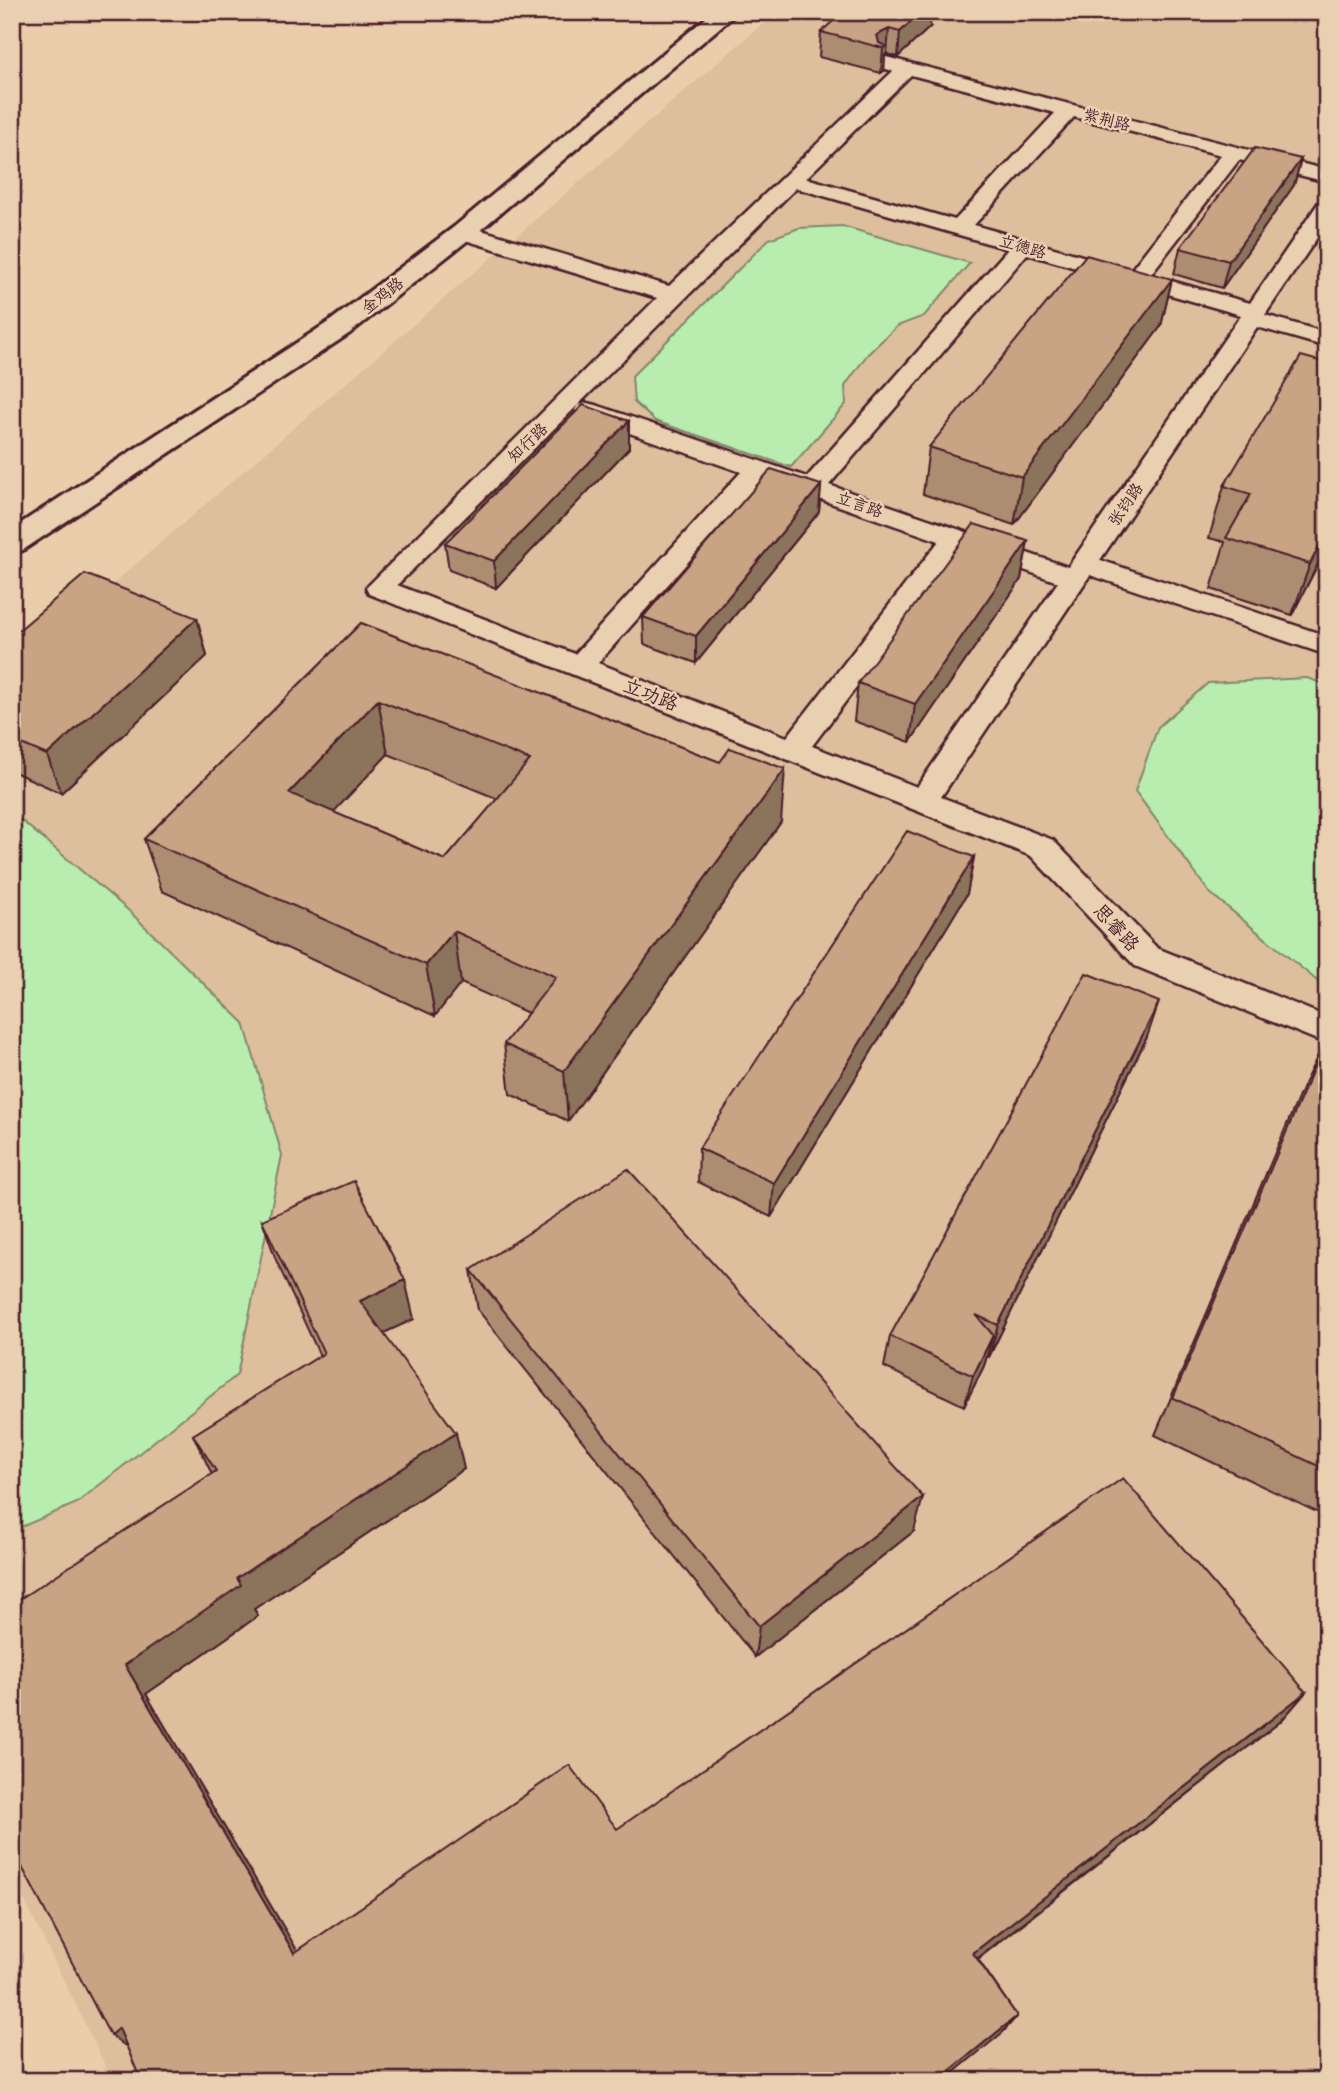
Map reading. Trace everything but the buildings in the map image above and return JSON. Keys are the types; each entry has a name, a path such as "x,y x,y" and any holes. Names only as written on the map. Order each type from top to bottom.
{"main road":[{"name":"金鸡路","path":"12,543 340,327 463,232 727,12"}],"lane":[{"name":"紫荆路","path":"897,65 1327,176"},
{"name":"知行路","path":"379,588 792,180 897,65"},
{"path":"960,228 1069,110"},
{"path":"1136,278 1234,152"},
{"name":"立德路","path":"792,180 1136,278 1327,340"},
{"name":"张钧路","path":"923,801 1327,207"},
{"path":"463,232 673,295"},
{"path":"812,488 1022,246"},
{"name":"立言路","path":"567,403 956,537 1327,646"},
{"path":"580,666 757,469"},
{"path":"793,750 956,537"},
{"name":"立功路","path":"379,588 923,801"},
{"name":"思睿路","path":"923,801 1042,848 1146,957 1327,1031"}],"shaded area":[{"path":"803,12 1327,12 1327,2081 113,2081 12,1875 12,671 766,21"}],"green space":[{"path":"842,226 970,263 924,316 897,326 867,355 845,386 846,404 791,467 655,421 634,402 632,376 769,239 799,228"},
{"path":"1307,678 1327,685 1327,989 1209,892 1135,791 1158,727 1208,683"},
{"path":"12,819 22,821 128,910 244,1023 282,1155 237,1375 77,1503 12,1531"}]}
